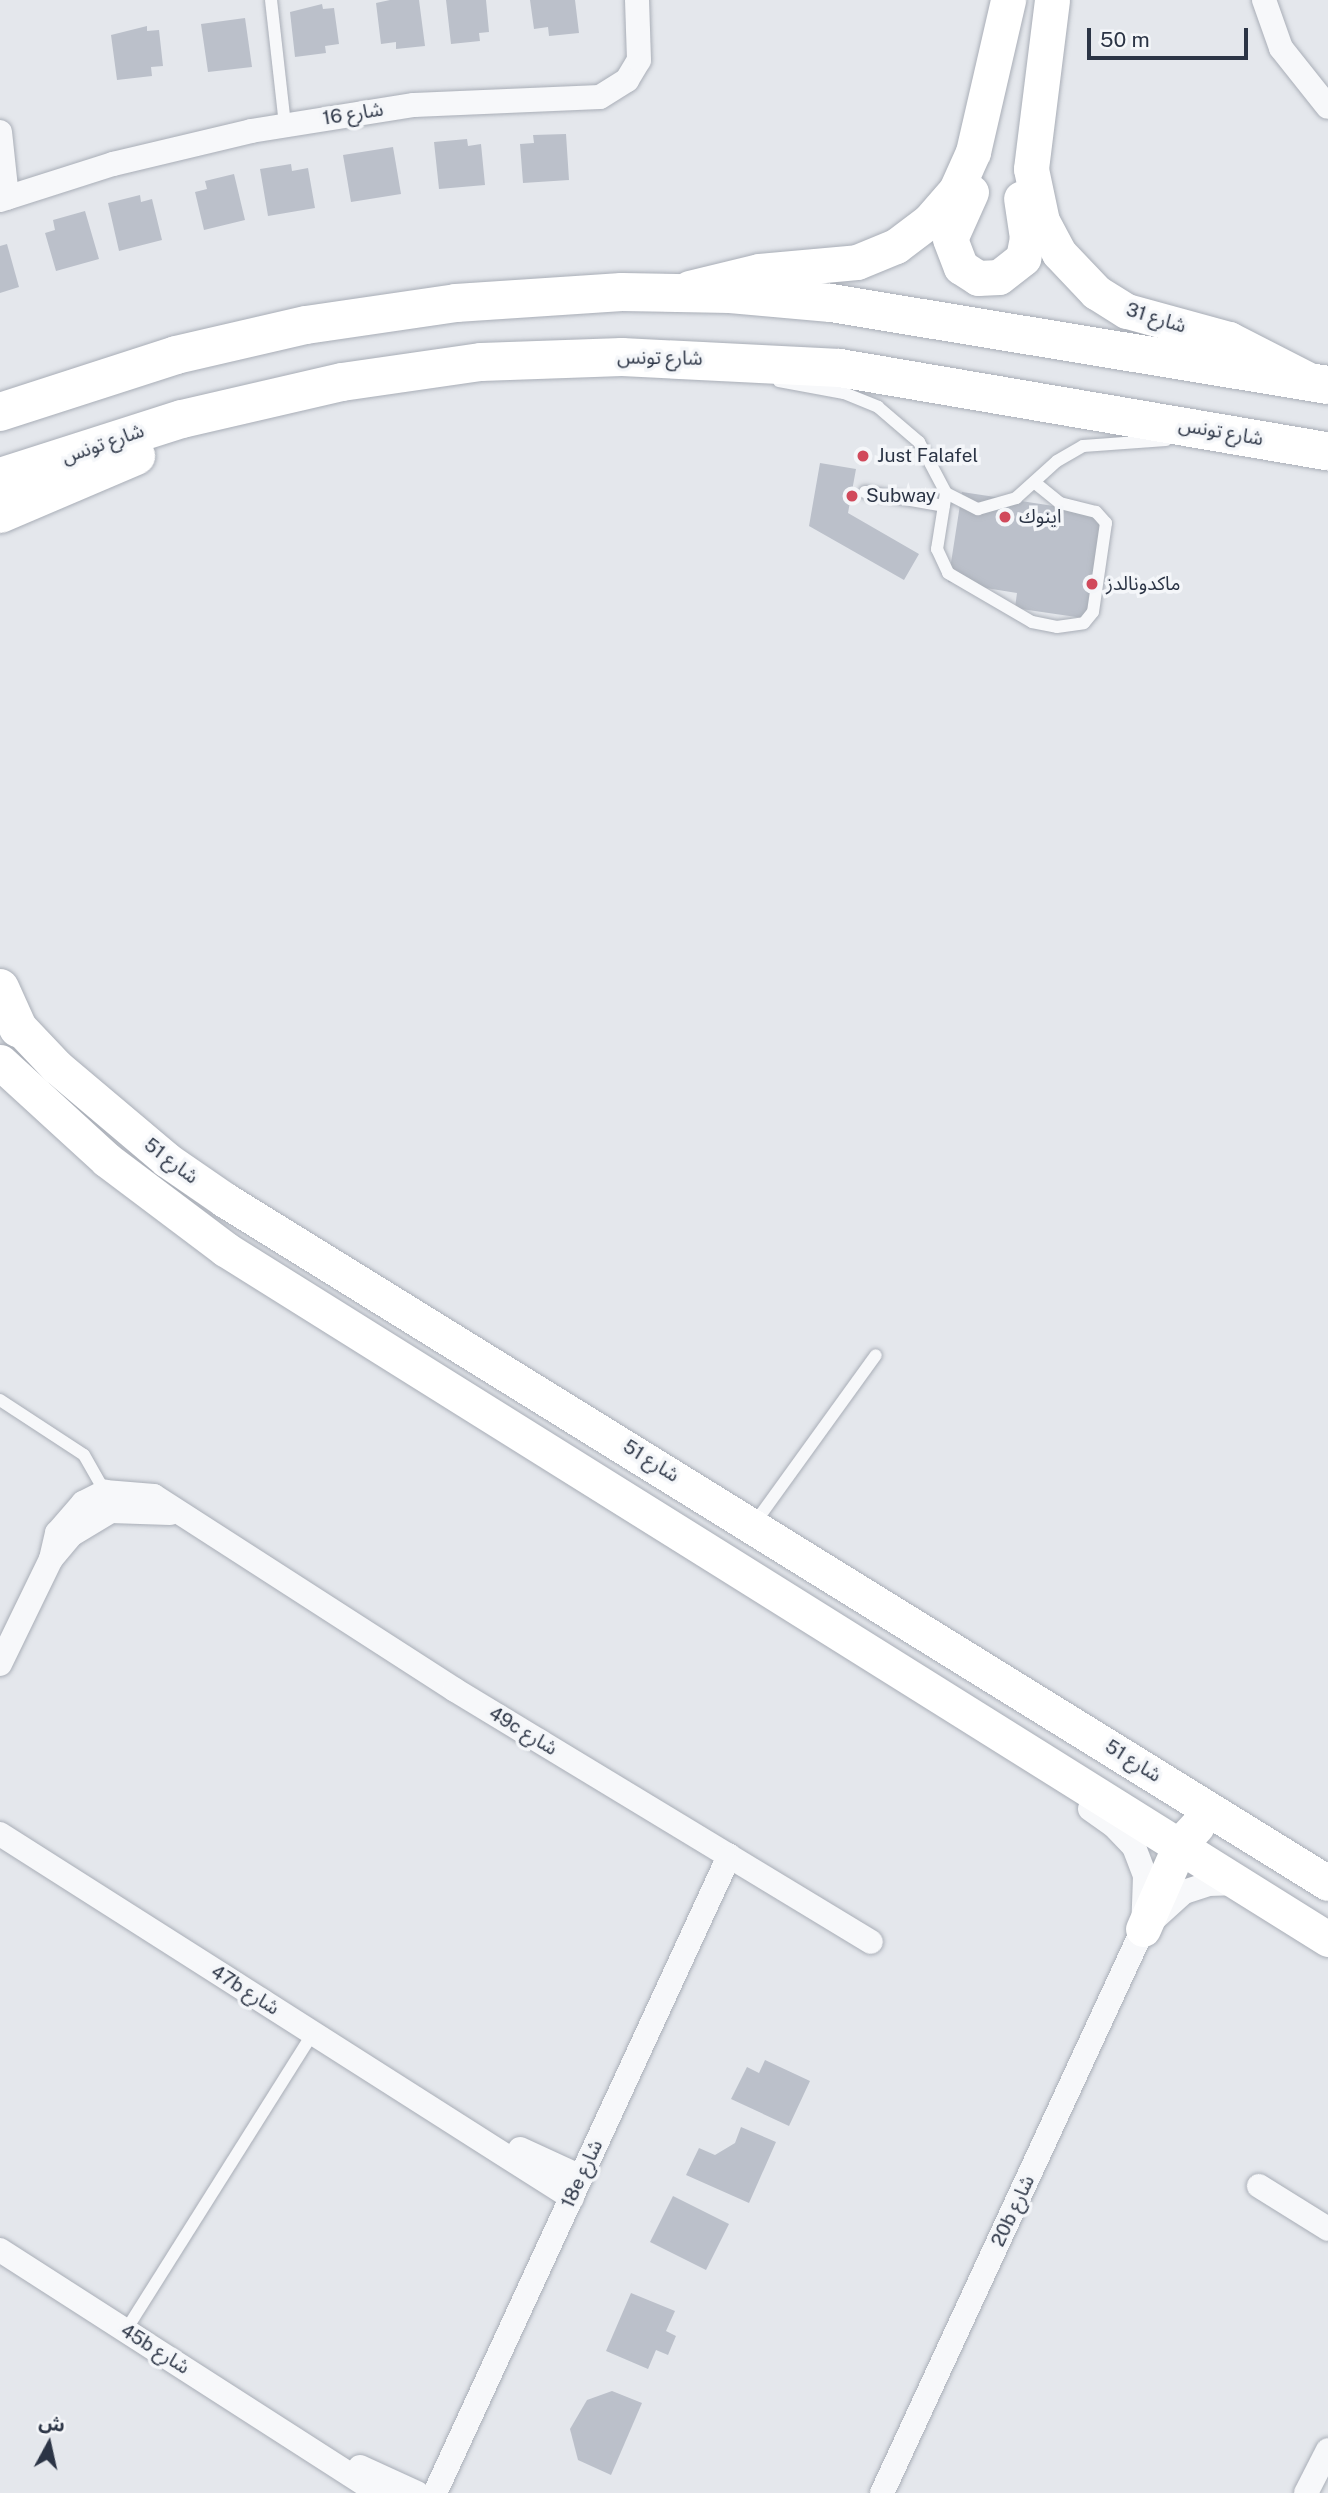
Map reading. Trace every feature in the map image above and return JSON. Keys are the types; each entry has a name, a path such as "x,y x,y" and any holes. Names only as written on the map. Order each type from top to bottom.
{"main road":[{"path":"0,412 130,368 306,325 467,302 676,292 831,303 1320,384"},
{"name":"شارع تونس","path":"0,477 182,419 342,382 481,362 622,357 731,360 841,368 979,388 1328,451"},
{"path":"0,514 134,458 160,441 182,419"},
{"path":"0,988 9,1018"}],"street":[{"name":"شارع 16","path":"4,199 147,155 285,125 414,105 590,98 610,93 627,80 639,60 637,0"},
{"path":"676,292 759,271 837,266 896,246 929,221 956,190 973,152 1008,0"},
{"name":"شارع 31","path":"1052,0 1031,151 1033,187 1046,229 1070,267 1096,292 1127,311 1251,347 1320,384"},
{"path":"1265,0 1281,48 1328,107"},
{"path":"988,91 988,130 980,167 950,239 961,267 989,279 1009,273 1027,248 1020,158 1027,112 1043,61"},
{"path":"0,132 4,199"},
{"name":"شارع 51","path":"9,1018 167,1160 225,1200 754,1524 1328,1883"},
{"name":"شارع 51","path":"0,1062 107,1160 225,1249 1181,1843 1328,1939"},
{"path":"0,1664 51,1559 71,1535 108,1501"},
{"name":"49c شارع","path":"108,1501 178,1514 455,1690 872,1942"},
{"name":"20b شارع","path":"882,2493 1143,1929 1145,1876 1134,1847 1113,1825 1060,1788 1044,1758"},
{"path":"1143,1929 1181,1843 1199,1825 1214,1829 1328,1904"},
{"name":"47b شارع","path":"0,1834 468,2129 576,2187"},
{"name":"47b شارع","path":"0,1842 23,1850"},
{"name":"18e شارع","path":"435,2493 729,1856"},
{"name":"20b شارع","path":"1143,1929 1184,1892 1208,1884 1240,1883"},
{"path":"1259,2186 1328,2229"},
{"name":"45b شارع","path":"0,2250 379,2493"},
{"name":"45b شارع","path":"311,2447 417,2493"},
{"path":"1306,2493 1328,2450"}],"lane":[{"path":"271,0 285,125"},
{"path":"731,360 783,382 844,393 878,407 919,442 945,500 937,549 948,573 1032,622 1057,627 1084,623 1093,612 1105,523 1096,512 1060,503 1034,482"},
{"path":"865,492 992,508 1016,498 1069,452 1098,442 1248,437"},
{"path":"754,1524 876,1355"},
{"path":"0,1400 84,1455 108,1501"},
{"path":"126,2330 314,2032"}],"building":[{"path":"419,0 425,46 396,49 396,42 381,44 376,3"},
{"path":"446,0 486,0 489,32 479,33 480,41 451,44"},
{"path":"530,0 575,0 579,33 549,36 548,27 534,29"},
{"path":"322,4 323,9 334,8 339,44 325,46 326,53 295,57 290,12"},
{"path":"245,18 252,67 208,72 201,24"},
{"path":"147,26 147,31 159,30 163,66 151,67 152,76 117,80 111,35"},
{"path":"566,134 569,180 523,183 520,144 534,143 533,135"},
{"path":"467,139 468,146 481,144 485,185 439,189 434,142"},
{"path":"393,147 401,194 351,202 343,155"},
{"path":"291,164 292,171 308,168 315,208 268,216 260,169"},
{"path":"234,174 245,220 204,230 195,192 207,189 205,181"},
{"path":"140,195 141,202 152,199 162,240 119,251 108,203"},
{"path":"85,211 99,259 56,271 45,233 55,230 53,220"},
{"path":"7,244 19,287 0,293 0,246"},
{"path":"820,463 856,469 848,513 919,554 904,580 809,526"},
{"path":"962,492 1106,514 1090,619 1015,608 1017,593 948,582"},
{"path":"765,2060 810,2081 789,2126 731,2099 747,2067 759,2073"},
{"path":"741,2127 776,2142 749,2203 686,2175 699,2148 715,2155 735,2143"},
{"path":"673,2196 729,2224 706,2270 650,2242"},
{"path":"631,2293 675,2311 666,2331 676,2336 668,2355 656,2350 648,2369 606,2351"},
{"path":"612,2391 642,2403 611,2475 578,2460 570,2429 587,2400"}],"place":[{"name":"Just Falafel","path":"863,456"},
{"name":"Subway","path":"852,496"},
{"name":"اينوك","path":"1005,517"},
{"name":"ماكدونالدز","path":"1092,584"}]}
